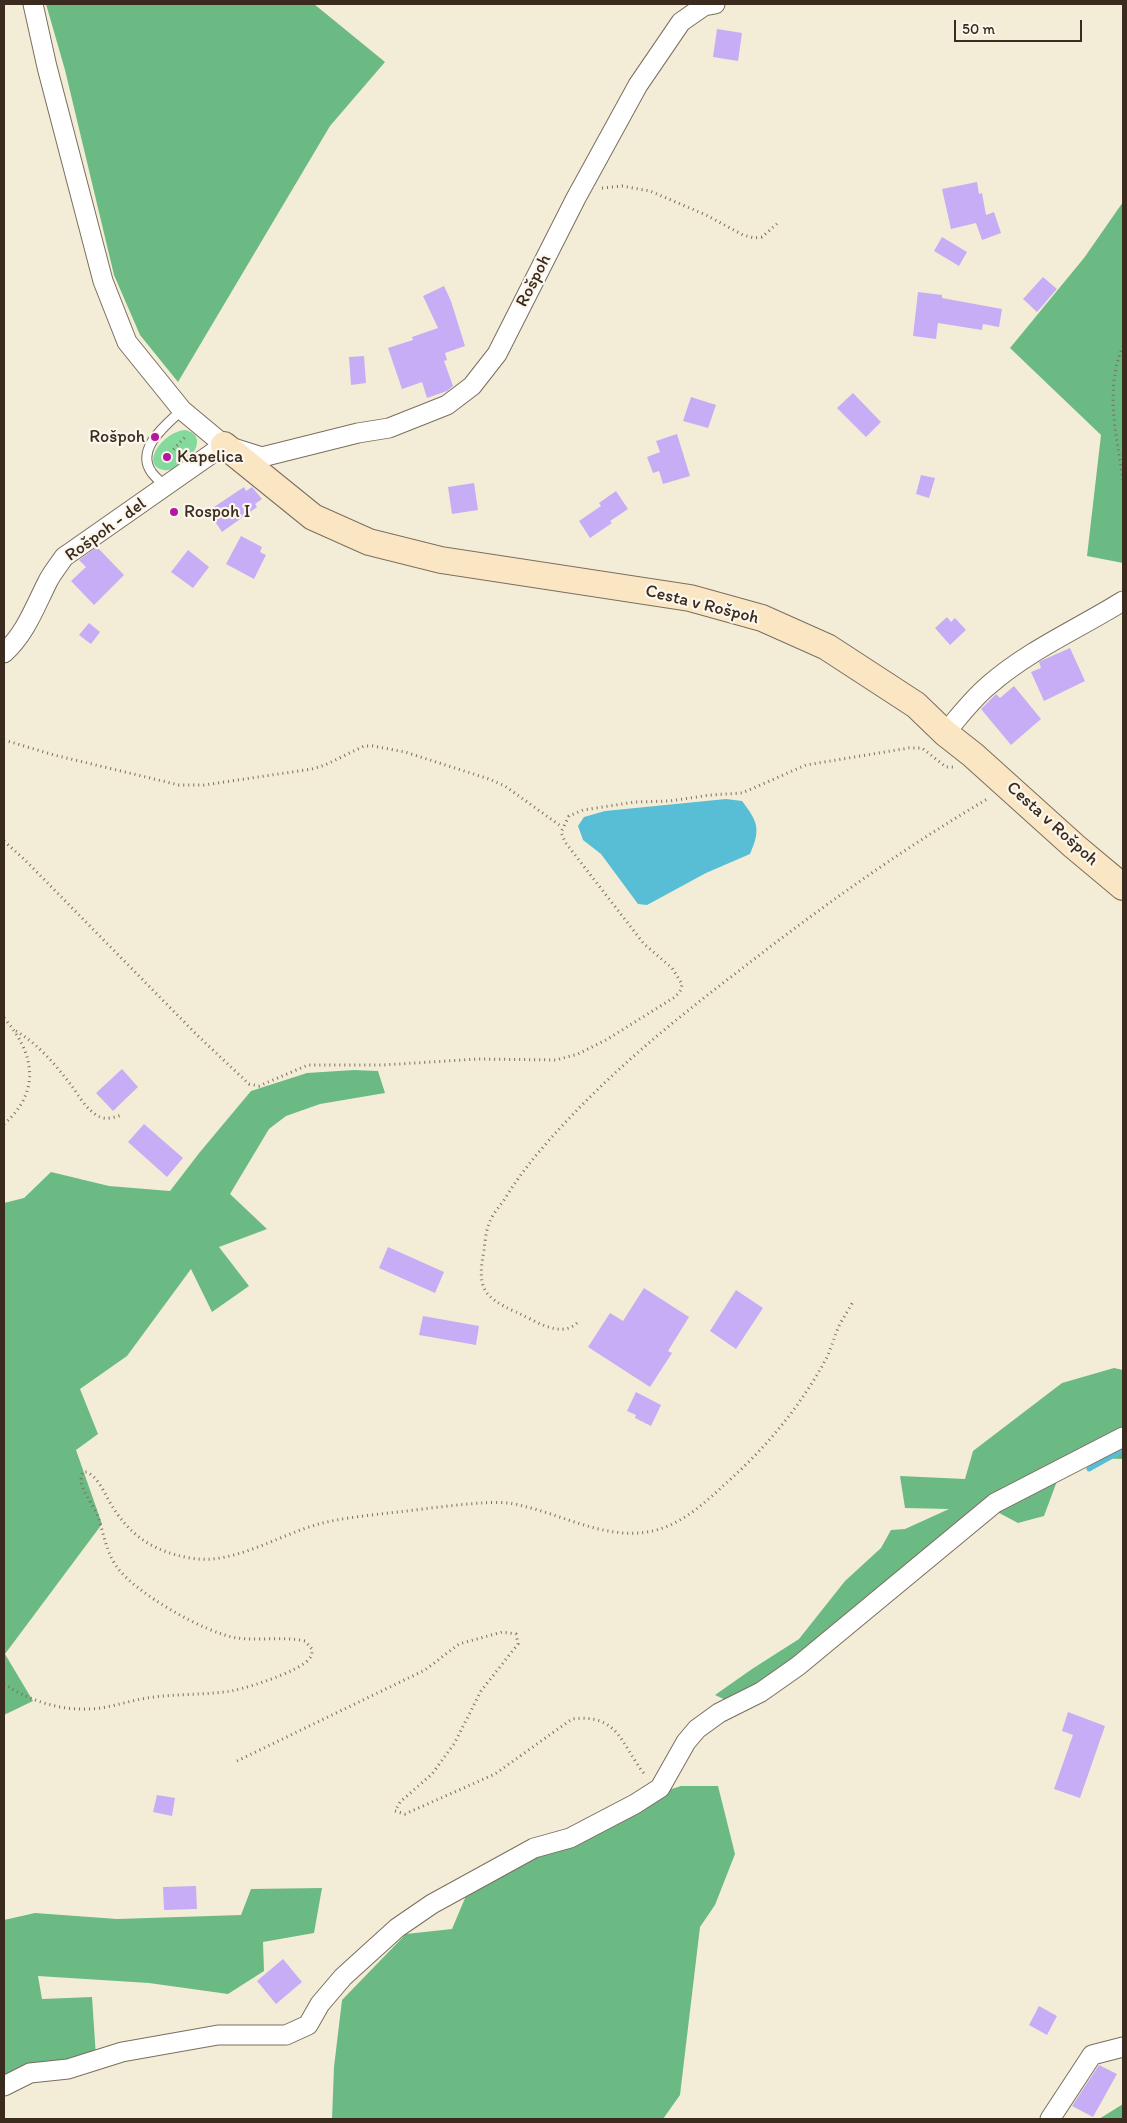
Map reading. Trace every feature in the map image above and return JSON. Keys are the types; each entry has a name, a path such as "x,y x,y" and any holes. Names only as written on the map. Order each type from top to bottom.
{"street":[{"path":"33,4 47,67 103,281 127,342 182,410 224,445 165,487"},
{"name":"Rošpoh","path":"224,445 262,457 358,433 389,428 446,405 472,386 497,354 576,198 638,85 681,22 704,6 715,4"},
{"name":"Cesta v Rošpoh","path":"224,445 313,517 369,542 441,560 690,598 762,618 828,647 916,705 945,733 973,755 1074,846 1123,887"},
{"name":"Rošpoh - del","path":"4,653 15,643 32,616 48,581 64,557 165,487"},
{"path":"945,733 981,692 1009,669 1038,649 1123,601"},
{"path":"4,2086 30,2073 68,2068 122,2052 218,2035 286,2035 308,2025 320,2004 343,1977 397,1928 425,1909 534,1848 570,1838 635,1804 660,1788 686,1742 697,1729 719,1713 761,1692 798,1666 995,1503 1123,1438"},
{"path":"1050,2119 1092,2054 1123,2047"}],"lane":[{"path":"165,487 150,471 148,450 157,433 182,410"}],"path":[{"path":"576,198 608,187 636,188 668,198 706,215 743,235 754,238 762,237 779,222"},
{"path":"1123,346 1114,373 1112,397 1123,481"},
{"path":"170,453 198,423"},
{"path":"4,740 54,755 179,785 204,785 312,769 326,765 364,746 373,746 405,752 489,779 515,792 562,827"},
{"path":"4,841 197,1035 249,1084 259,1086 308,1065 383,1065 478,1059 556,1060 578,1054 606,1040 675,996 681,990 682,984 672,968 644,944 562,837 562,827 569,816 583,810 635,802 742,793 806,765 909,748 922,748 946,767 954,767 973,755"},
{"path":"577,1323 568,1329 560,1330 548,1326 499,1305 488,1297 484,1291 482,1262 490,1222 524,1170 578,1108 636,1054 697,1003 801,923 908,848 1008,786"},
{"path":"4,1018 16,1031 31,1040 62,1074 77,1095 100,1117 109,1119 122,1115"},
{"path":"4,1124 20,1106 28,1092 31,1075 29,1060 16,1031"},
{"path":"4,1684 30,1699 67,1708 88,1709 146,1698 226,1692 262,1682 300,1666 308,1661 312,1654 312,1649 306,1641 235,1638 214,1632 190,1620 131,1582 112,1559 94,1507 82,1485 81,1476 83,1472 87,1472 97,1480 117,1515 134,1535 159,1549 177,1556 201,1560 214,1560 233,1555 296,1531 336,1520 484,1503 520,1505 584,1526 610,1532 652,1532 688,1516 767,1444 810,1387 828,1356 839,1327 854,1300"},
{"path":"237,1761 425,1670 459,1644 502,1632 516,1634 518,1644 482,1692 454,1744 432,1774 400,1802 395,1811 404,1814 496,1774 572,1719 598,1720 610,1725 622,1738 645,1774 660,1788"}],"green space":[{"path":"46,4 314,4 385,62 330,126 178,382 140,335 114,275 65,70"},
{"path":"1123,202 1123,563 1087,556 1101,435 1010,348 1084,258"},
{"path":"185,430 193,434 197,439 193,453 180,466 164,470 157,467 153,462 156,449 168,437 176,432"},
{"path":"354,1070 378,1071 385,1093 320,1104 286,1116 269,1129 230,1194 267,1229 219,1247 249,1286 212,1312 191,1269 127,1356 80,1389 98,1434 76,1450 102,1524 5,1654 33,1701 4,1715 4,1203 24,1198 51,1172 109,1186 170,1191 251,1091 307,1073"},
{"path":"1114,1368 1123,1370 1123,1459 1066,1457 1044,1516 1018,1523 986,1506 821,1641 730,1702 715,1695 799,1639 845,1581 881,1548 891,1530 905,1529 949,1509 905,1508 900,1476 965,1479 973,1451 1062,1383"},
{"path":"681,1786 718,1786 735,1854 715,1905 700,1927 680,2095 663,2119 332,2119 334,2067 342,2000 406,1934 452,1929 468,1891 605,1811"},
{"path":"322,1888 314,1933 263,1942 264,1971 228,1994 149,1983 38,1976 42,1999 92,1997 96,2057 4,2077 4,1920 35,1913 117,1919 241,1915 251,1889"},
{"path":"1123,2104 1123,2119 1099,2119"}],"water":[{"path":"726,799 742,801 752,815 757,832 750,854 706,873 647,905 638,904 601,854 583,840 578,826 584,817 605,811"}],"building":[{"path":"717,29 742,33 738,61 713,57"},
{"path":"977,182 979,194 982,193 986,215 994,212 1001,233 982,240 976,223 951,229 942,189"},
{"path":"942,237 967,252 959,266 934,251"},
{"path":"1043,277 1057,289 1037,312 1023,299"},
{"path":"444,286 451,301 465,346 445,353 447,360 444,361 453,386 447,391 427,398 422,382 402,389 388,348 413,340 412,337 438,328 423,296"},
{"path":"918,292 942,295 942,298 1002,309 999,327 983,324 982,330 938,323 936,339 913,336"},
{"path":"364,356 366,383 351,385 349,357"},
{"path":"853,393 881,422 866,437 837,408"},
{"path":"691,397 716,405 708,428 683,421"},
{"path":"677,434 690,476 663,484 659,471 653,473 647,457 660,452 656,441"},
{"path":"921,475 935,478 929,498 916,494"},
{"path":"474,483 478,510 452,514 448,487"},
{"path":"244,487 246,491 252,487 262,499 255,504 257,507 222,532 208,511"},
{"path":"616,491 628,509 590,538 579,521 601,506 599,503"},
{"path":"241,536 262,547 260,552 266,555 254,579 226,564"},
{"path":"97,547 124,575 94,605 71,581 86,567 79,560"},
{"path":"188,550 209,567 193,588 171,572"},
{"path":"947,617 951,622 955,618 966,630 950,645 935,628"},
{"path":"89,623 100,632 91,644 79,635"},
{"path":"1070,648 1085,681 1044,701 1031,672 1041,668 1039,662"},
{"path":"1014,686 1041,719 1011,745 981,709 996,694 1000,698"},
{"path":"122,1069 138,1087 113,1111 96,1093"},
{"path":"144,1124 183,1158 167,1177 128,1142"},
{"path":"388,1247 444,1272 435,1293 379,1268"},
{"path":"644,1288 689,1317 668,1351 672,1353 650,1387 588,1347 610,1313 623,1321"},
{"path":"736,1290 763,1308 736,1349 710,1331"},
{"path":"423,1316 479,1326 476,1345 419,1335"},
{"path":"636,1392 661,1405 651,1426 635,1418 636,1415 627,1411"},
{"path":"1068,1712 1105,1726 1080,1798 1054,1789 1073,1735 1062,1731"},
{"path":"157,1795 175,1798 172,1816 153,1812"},
{"path":"196,1886 197,1909 164,1910 163,1887"},
{"path":"283,1959 302,1982 276,2004 257,1981"},
{"path":"1039,2006 1057,2016 1047,2035 1029,2025"},
{"path":"1099,2065 1117,2074 1093,2117 1072,2106"}],"waterway":[{"path":"1089,1469 1123,1450"}],"place":[{"name":"Rošpoh","path":"155,437"},
{"name":"Kapelica","path":"167,457"},
{"name":"Rospoh I","path":"174,512"}]}
